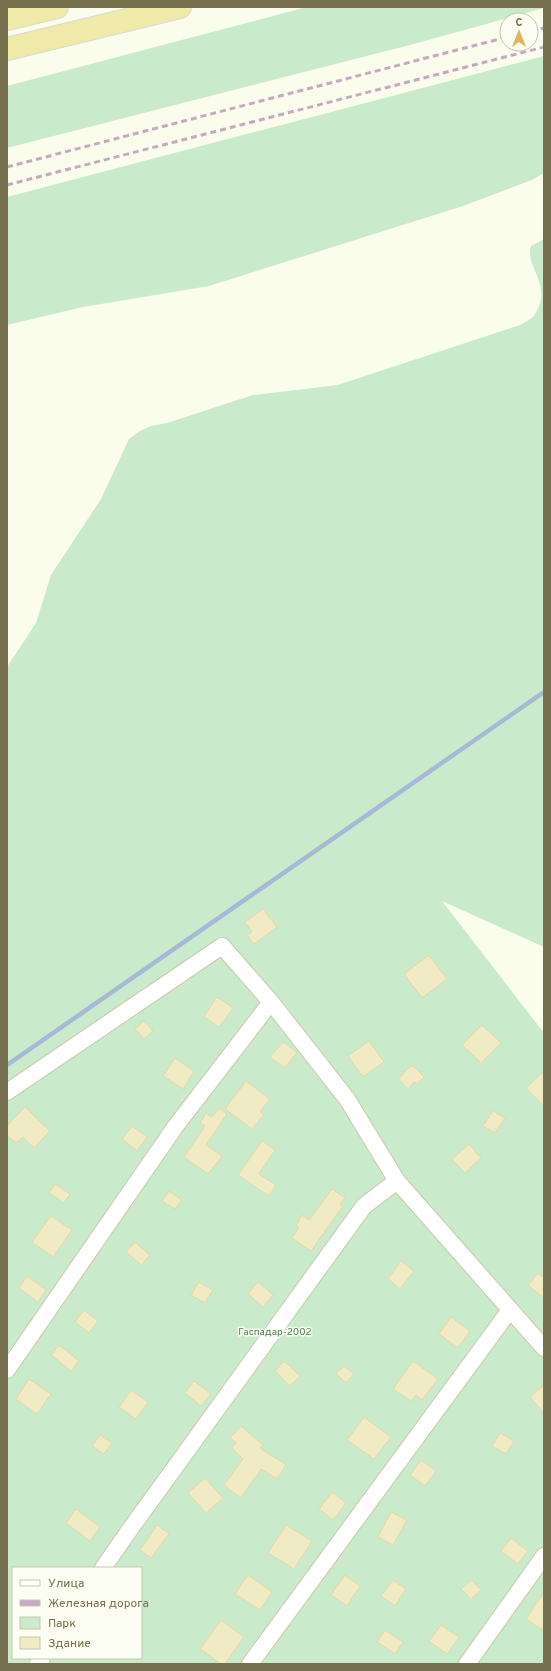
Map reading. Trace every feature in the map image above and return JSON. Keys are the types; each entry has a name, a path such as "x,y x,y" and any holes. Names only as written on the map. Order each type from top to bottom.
{"highway":[{"path":"7,19 57,7"},
{"path":"7,49 180,7"}],"street":[{"path":"7,1092 222,946 271,1002 347,1099 397,1182 544,1348"},
{"path":"7,1370 176,1127 271,1002"},
{"path":"104,1567 364,1206 397,1182"},
{"path":"250,1664 510,1310"},
{"path":"467,1664 544,1556"}],"green space":[{"path":"307,7 544,8 530,12 499,12 499,20 410,45 7,148 7,86"},
{"path":"544,56 544,173 532,180 463,206 209,286 83,307 7,325 7,197"},
{"name":"Гаспадар-2002","path":"544,239 544,947 442,901 544,1033 544,1664 7,1664 7,667 36,623 51,575 101,499 129,439 140,431 151,426 167,423 253,395 338,385 520,325 531,319 537,311 540,303 541,287 530,253 531,246"}],"building":[{"path":"263,909 277,927 254,944 247,935 252,932 245,922"},
{"path":"429,955 447,979 422,998 404,974"},
{"path":"217,997 233,1008 219,1027 204,1016"},
{"path":"144,1021 153,1031 144,1039 135,1029"},
{"path":"482,1025 501,1043 481,1063 462,1045"},
{"path":"369,1041 384,1062 363,1077 348,1056"},
{"path":"283,1042 297,1052 285,1068 270,1057"},
{"path":"175,1058 194,1071 183,1089 163,1076"},
{"path":"412,1065 424,1077 417,1084 414,1082 408,1089 398,1079"},
{"path":"544,1071 544,1106 526,1088"},
{"path":"246,1081 270,1099 260,1112 264,1115 252,1129 225,1109"},
{"path":"25,1107 50,1131 34,1148 23,1137 16,1143 7,1135 7,1126"},
{"path":"219,1108 227,1114 206,1145 222,1156 208,1174 184,1157 205,1126 200,1123 206,1113 212,1117"},
{"path":"493,1111 505,1118 495,1133 483,1126"},
{"path":"132,1126 147,1137 137,1151 122,1139"},
{"path":"262,1141 275,1150 259,1174 276,1185 269,1196 238,1175"},
{"path":"469,1144 481,1158 465,1173 452,1159"},
{"path":"55,1184 70,1194 64,1203 49,1193"},
{"path":"332,1189 345,1198 340,1204 343,1206 311,1251 292,1238 299,1227 296,1225 302,1215 309,1220"},
{"path":"169,1191 182,1200 175,1209 162,1201"},
{"path":"51,1216 72,1230 53,1257 32,1242"},
{"path":"135,1242 150,1255 141,1265 126,1252"},
{"path":"401,1261 414,1271 400,1289 388,1279"},
{"path":"538,1273 544,1278 544,1298 528,1285"},
{"path":"27,1276 46,1290 38,1302 19,1288"},
{"path":"199,1282 213,1290 205,1303 191,1295"},
{"path":"258,1282 273,1295 263,1307 248,1294"},
{"path":"84,1310 98,1321 89,1333 75,1322"},
{"path":"451,1317 470,1331 458,1348 439,1334"},
{"path":"59,1345 79,1361 71,1371 51,1355"},
{"path":"284,1361 300,1376 290,1386 275,1371"},
{"path":"413,1361 438,1379 422,1400 416,1395 411,1401 393,1389"},
{"path":"344,1366 354,1374 346,1383 336,1374"},
{"path":"29,1379 51,1394 37,1414 16,1399"},
{"path":"194,1381 211,1394 201,1406 185,1393"},
{"path":"544,1385 544,1413 530,1397"},
{"path":"131,1390 148,1402 136,1419 119,1407"},
{"path":"364,1417 391,1437 374,1459 347,1440"},
{"path":"241,1426 263,1445 260,1448 286,1465 277,1479 261,1469 241,1498 224,1485 243,1459 232,1448 236,1443 230,1438"},
{"path":"500,1433 514,1441 506,1454 492,1446"},
{"path":"100,1435 112,1443 104,1454 92,1446"},
{"path":"421,1460 436,1471 425,1486 410,1475"},
{"path":"205,1478 223,1498 206,1513 188,1493"},
{"path":"332,1492 346,1503 333,1520 319,1509"},
{"path":"76,1509 100,1527 90,1541 66,1523"},
{"path":"391,1512 407,1520 393,1545 378,1537"},
{"path":"157,1525 169,1534 151,1558 140,1550"},
{"path":"286,1525 312,1541 294,1569 268,1553"},
{"path":"511,1538 528,1551 518,1564 501,1551"},
{"path":"248,1575 272,1592 260,1610 235,1594"},
{"path":"345,1575 360,1586 347,1606 331,1595"},
{"path":"393,1580 406,1589 395,1606 381,1596"},
{"path":"471,1580 481,1590 471,1599 461,1589"},
{"path":"544,1592 544,1631 526,1619"},
{"path":"221,1620 244,1637 225,1664 221,1664 200,1649"},
{"path":"441,1625 459,1637 447,1654 429,1641"},
{"path":"385,1630 403,1642 395,1654 377,1642"}],"waterway":[{"path":"7,1065 544,692"}],"railway":[{"path":"539,29 544,28"},
{"path":"7,167 499,39"},
{"path":"7,185 544,47"}]}
